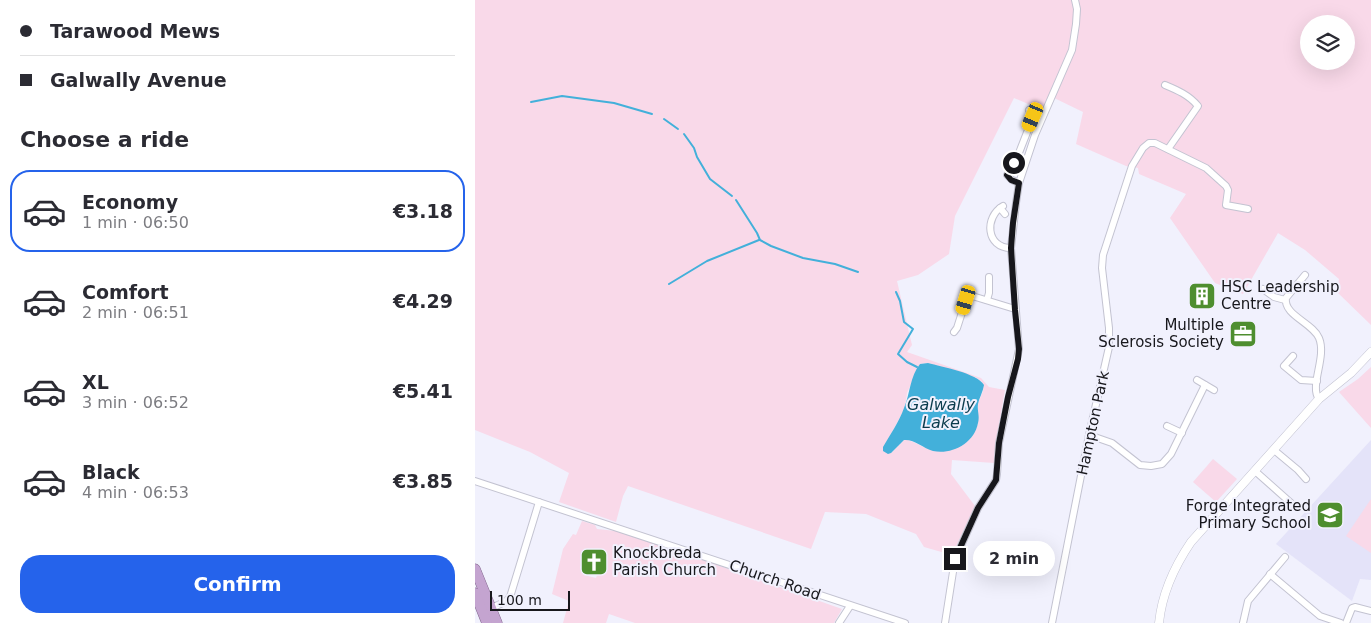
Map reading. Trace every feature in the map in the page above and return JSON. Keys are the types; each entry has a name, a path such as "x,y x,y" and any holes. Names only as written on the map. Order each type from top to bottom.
{"highway":[{"path":"475,569 497,623"},
{"path":"475,594 487,623"}],"street":[{"path":"945,623 955,559 978,508 996,480 999,443 1019,349 1011,248 1019,183 1035,135 1072,50 1077,24 1075,0"},
{"path":"1165,85 1184,94 1197,106 1168,149 1207,168 1223,182 1228,190 1226,205 1248,209"},
{"path":"1019,183 1011,180 1007,175 1033,117 1034,114 1029,110"},
{"name":"Hampton Park","path":"1053,623 1089,434 1109,347 1109,328 1102,268 1103,255 1132,166 1143,148 1149,143 1155,143 1168,149"},
{"path":"1005,214 1001,207 995,212 991,218 991,231 993,240 998,246 1011,248"},
{"path":"1285,300 1305,275"},
{"path":"987,300 986,285 989,277"},
{"path":"1263,289 1274,297 1285,300"},
{"path":"954,332 968,297 972,295 1015,310"},
{"path":"1285,300 1288,309 1319,337 1322,355 1315,392 1319,399"},
{"path":"1159,623 1169,582 1182,556 1201,530 1319,399 1351,373 1371,352"},
{"path":"1293,356 1284,366 1301,380 1317,381"},
{"path":"1197,380 1214,390"},
{"path":"1089,434 1112,443 1136,463 1151,466 1162,464 1167,460 1182,433 1205,385"},
{"path":"1167,426 1182,433"},
{"path":"1274,450 1307,479"},
{"path":"1255,471 1291,503"},
{"name":"Church Road","path":"475,481 905,623"},
{"path":"491,608 505,602 509,597 539,502"},
{"path":"1243,623 1248,601 1285,557"},
{"path":"1270,574 1320,616 1341,623"},
{"path":"839,623 850,606"},
{"path":"1346,623 1352,608 1371,611"}],"shaded area":[{"path":"475,0 1371,0 1371,325 1337,292 1339,279 1305,250 1278,233 1243,294 1215,283 1170,218 1186,194 1139,174 1138,168 1126,166 1076,144 1083,112 1050,96 1042,110 1014,98 955,216 949,254 918,275 897,281 912,345 907,352 981,378 989,387 1005,390 994,463 952,460 951,474 975,506 952,555 924,547 916,534 866,514 825,512 811,549 628,486 623,496 616,522 559,502 569,473 530,452 475,430","holes":["928,363 975,377 982,382 983,391 978,403 978,424 972,435 928,449 909,440 904,440 891,453 884,447 905,408 907,393 920,364"]},
{"path":"1371,367 1371,428 1339,392"},
{"name":"Forge Integrated Primary School","path":"1371,440 1371,580 1360,579 1352,601 1276,544"},
{"path":"1213,459 1237,479 1216,502 1193,482"},
{"path":"1371,499 1371,553 1346,536"},
{"path":"582,521 595,525 597,529 616,531 842,609 834,623 635,623 609,614 606,623 563,623 569,601 552,594 563,549 573,534 576,535","holes":["591,549 599,550 603,558 596,578 584,575 580,567"]}],"water":[{"name":"Galwally Lake","path":"928,363 967,374 984,385 978,404 979,420 976,430 967,442 947,451 933,451 911,441 904,440 888,454 883,451 883,447 902,413 914,374 920,364"}],"waterway":[{"path":"531,102 562,96 614,103 652,114"},
{"path":"664,119 678,129"},
{"path":"684,134 694,148 710,179 732,196"},
{"path":"736,200 760,240 803,258 835,264 858,272"},
{"path":"669,284 707,261 759,240"},
{"path":"896,292 900,301 904,322 913,329 898,354 907,362 917,367"}],"place":[{"name":"HSC Leadership Centre","path":"1202,296"},
{"name":"Multiple Sclerosis Society","path":"1243,334"},
{"name":"Forge Integrated Primary School","path":"1330,515"},
{"name":"Knockbreda Parish Church","path":"594,562"}],"route":[{"path":"955,559 978,508 996,480 999,443 1018,359 1019,338 1015,310 1011,248 1015,203 1019,183 1011,180 1007,175 1007,172 1014,163"}]}
